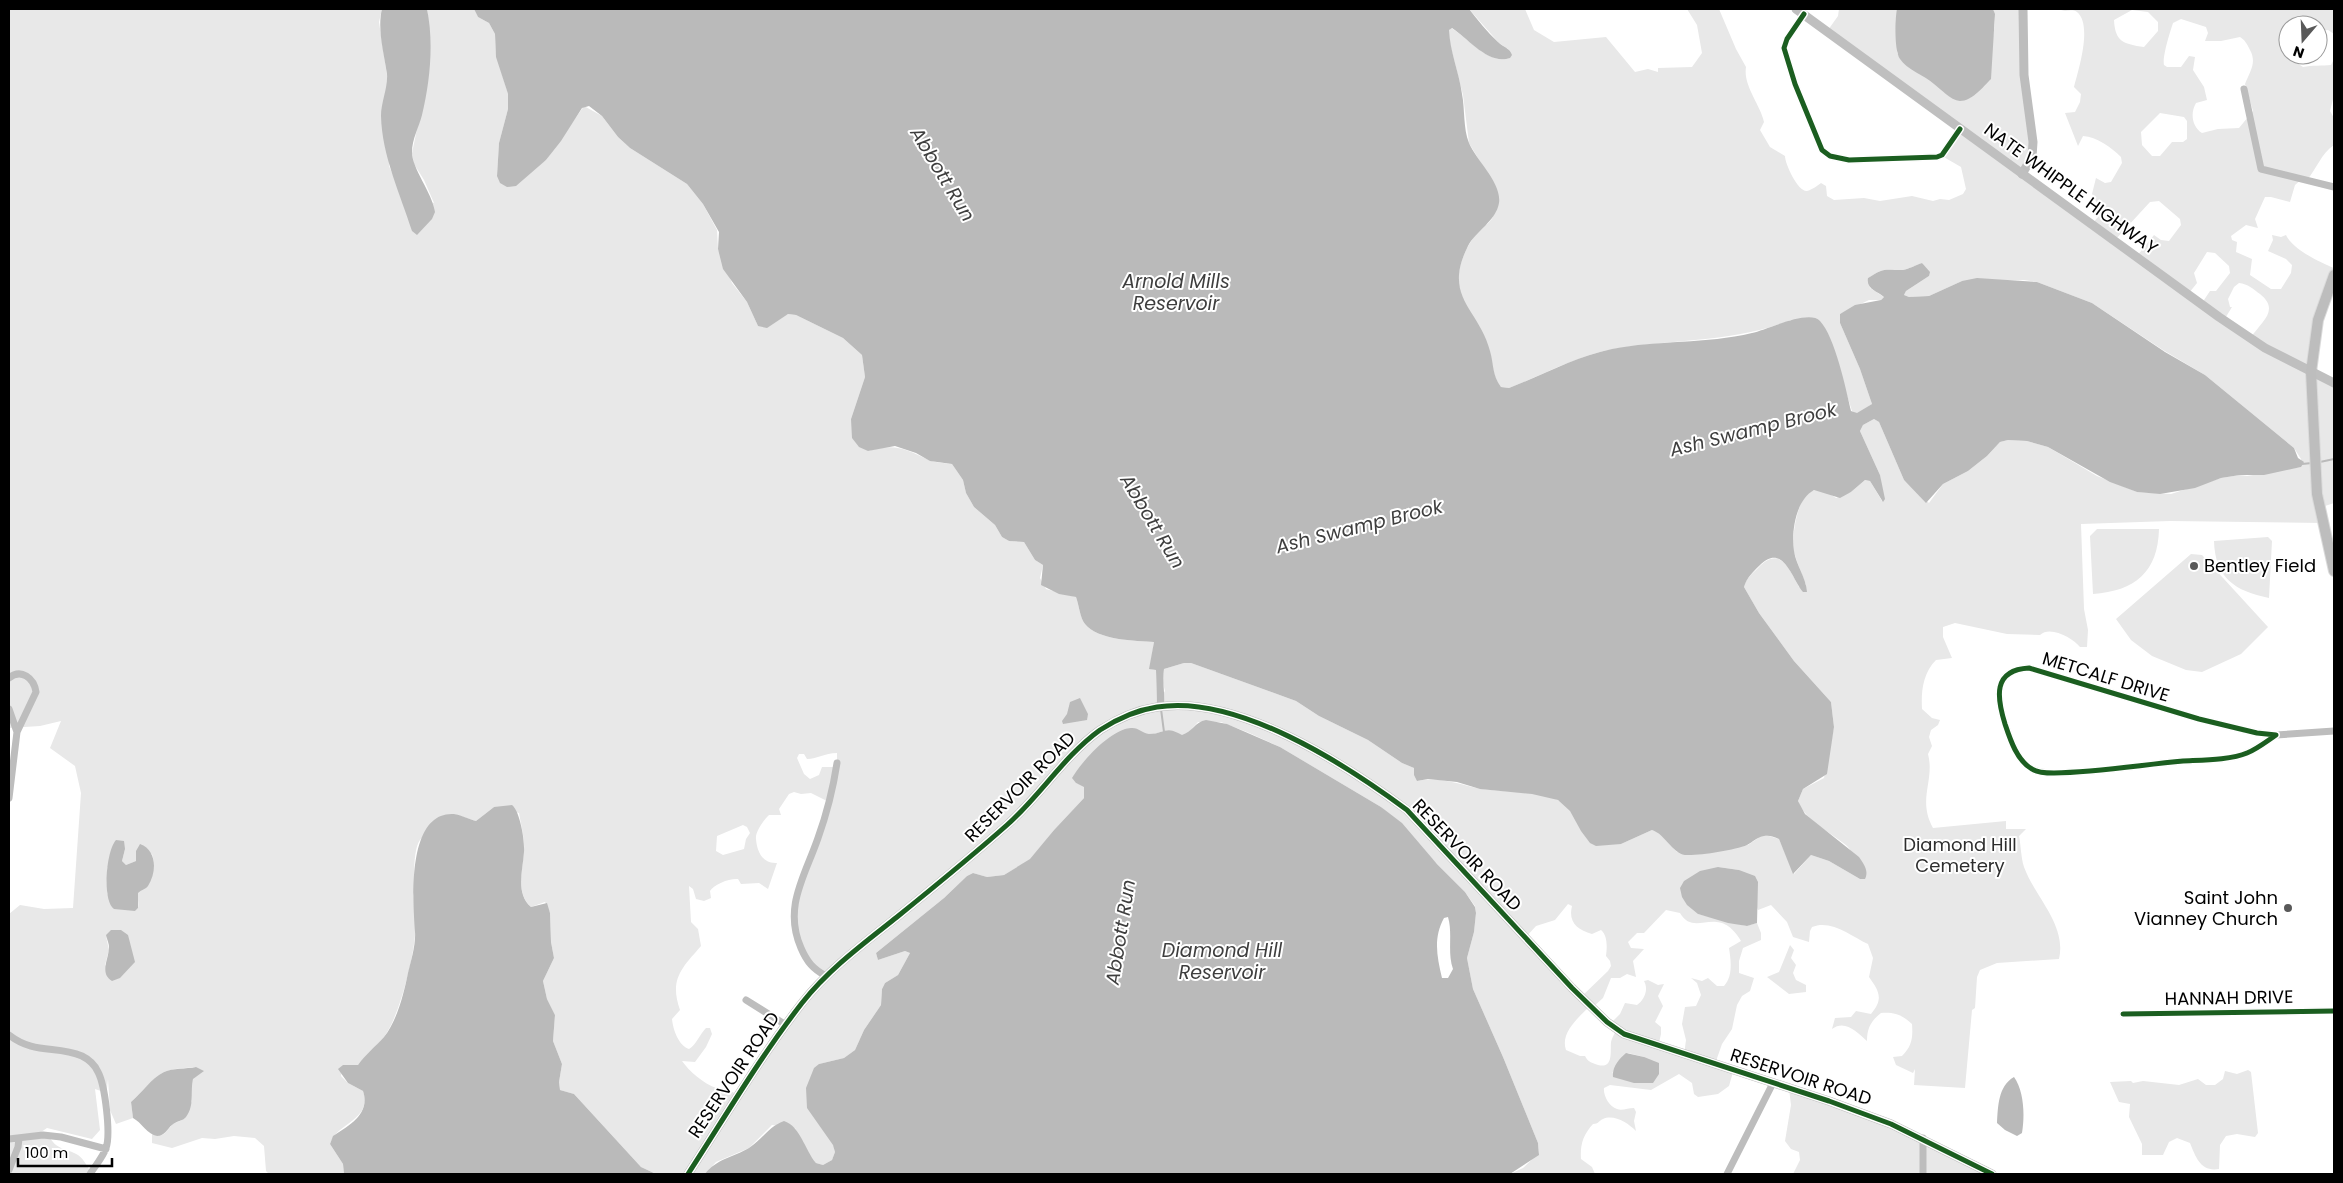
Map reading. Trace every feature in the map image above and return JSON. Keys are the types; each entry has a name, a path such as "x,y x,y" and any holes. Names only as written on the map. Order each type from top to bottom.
{"main road":[{"name":"NATE WHIPPLE HIGHWAY","path":"1800,12 2219,317 2265,348 2334,383"},
{"path":"2334,275 2318,320 2311,372 2318,506 2334,571"}],"street":[{"path":"2022,174 2032,157 2033,142 2025,88 2023,9"},
{"path":"1800,12 1784,48 1795,84 1822,150 1830,156 1849,160 1937,157 1942,155 1960,129"},
{"path":"2244,89 2261,169 2334,187"},
{"name":"METCALF DRIVE","path":"2276,734 2246,754 2084,771 2042,772 2032,769 2023,762 2015,748 2000,709 1999,689 2009,672 2029,668 2199,719 2256,733 2276,734 2334,731"},
{"path":"9,678 19,674 27,676 35,685 34,698 16,732 9,798"},
{"name":"RESERVOIR ROAD","path":"688,1174 802,1002 826,976 857,948 1009,823 1087,740 1115,722 1155,707 1168,706 1197,706 1242,717 1289,737 1369,782 1407,810 1572,988 1607,1022 1624,1034 1867,1115 1923,1138 1992,1174"},
{"path":"9,709 16,732"},
{"path":"826,976 817,972 807,960 797,939 793,912 807,862 818,837 831,798 836,763"},
{"path":"746,1000 786,1025"},
{"name":"HANNAH DRIVE","path":"2123,1014 2334,1011"},
{"path":"9,1035 28,1046 41,1050 71,1053 83,1057 92,1063 98,1072 102,1084 108,1138 106,1149 90,1174"},
{"path":"1727,1174 1773,1083"},
{"path":"9,1139 43,1135 61,1137 106,1149"},
{"path":"1923,1138 1923,1174"},
{"path":"9,1170 18,1147 19,1139"}],"green space":[{"name":"Diamond Hill Cemetery","path":"9,9 382,9 379,22 387,75 389,166 399,189 434,203 424,180 414,164 412,153 428,76 429,22 427,9 474,9 478,17 489,23 495,34 496,54 508,94 508,109 499,143 497,176 531,171 546,160 584,106 602,116 618,137 630,148 687,184 703,204 717,230 718,249 732,283 747,302 758,326 788,314 796,315 843,338 862,355 865,377 851,419 868,451 886,447 900,448 932,461 952,464 963,480 966,493 974,507 995,525 1002,537 1009,541 1024,542 1035,560 1043,565 1040,578 1046,589 1076,597 1085,624 1098,633 1117,639 1154,642 1150,669 1156,670 1157,703 1165,691 1162,679 1164,669 1184,663 1191,663 1296,701 1319,716 1368,740 1402,763 1414,768 1418,781 1442,780 1482,789 1521,792 1558,800 1572,813 1590,842 1621,844 1652,830 1659,832 1677,852 1748,845 1761,836 1769,836 1779,839 1794,874 1811,855 1829,861 1860,879 1853,857 1847,846 1806,815 1798,801 1803,789 1824,778 1834,727 1831,702 1794,661 1759,613 1744,587 1751,574 1766,561 1772,559 1778,559 1783,562 1799,587 1806,585 1794,552 1793,537 1800,507 1809,493 1820,490 1836,498 1851,492 1865,480 1870,481 1882,501 1880,475 1860,431 1863,425 1874,419 1879,422 1904,480 1929,503 1943,484 1968,471 1987,456 2000,442 2008,440 2027,441 2048,447 2097,476 2137,492 2171,494 2221,478 2240,475 2247,476 2301,467 2301,459 2294,448 2205,375 2092,303 2037,282 2024,280 1962,281 1929,296 1909,297 1904,295 1906,291 1929,276 1922,263 1903,270 1885,270 1874,274 1868,278 1870,288 1884,297 1881,300 1869,300 1840,314 1840,323 1860,369 1872,404 1857,414 1852,411 1829,339 1791,320 1748,333 1726,337 1636,346 1601,352 1509,388 1501,387 1495,376 1488,347 1466,307 1459,286 1460,265 1473,238 1493,217 1497,190 1469,143 1463,95 1449,40 1449,30 1451,28 1458,32 1494,58 1510,58 1508,49 1499,43 1469,9 1525,9 1534,30 1554,42 1606,37 1635,72 1648,69 1658,72 1658,68 1692,67 1702,53 1697,25 1687,9 1719,9 1746,67 1749,88 1764,122 1760,130 1770,147 1785,156 1790,171 1803,190 1813,189 1821,183 1826,186 1827,196 1834,200 1864,198 1880,201 1912,196 1933,201 1940,199 1949,200 1963,194 1966,189 1961,167 1942,156 1959,126 1828,30 1838,16 1839,9 1897,9 1897,53 1907,66 1967,99 1976,94 1990,51 1995,27 1993,9 2023,9 2024,58 2034,141 2023,171 2093,223 2102,212 2092,194 2096,178 2105,183 2111,182 2122,163 2121,157 2117,153 2104,143 2093,138 2083,136 2078,146 2065,113 2075,112 2080,102 2081,94 2074,87 2083,48 2084,27 2082,18 2077,12 2059,9 2334,9 2334,34 2328,30 2328,15 2278,15 2278,65 2300,65 2303,67 2331,65 2334,59 2334,95 2330,111 2334,118 2334,145 2322,157 2307,180 2302,179 2295,185 2290,202 2265,197 2255,219 2258,228 2246,225 2231,236 2232,240 2237,242 2236,252 2252,259 2250,275 2271,289 2281,289 2291,273 2292,265 2286,259 2268,251 2273,240 2272,235 2281,237 2286,235 2300,250 2334,268 2311,371 2334,382 2334,503 2319,508 2322,523 2170,521 2081,524 2084,609 2088,630 2087,647 2080,647 2067,637 2055,632 2044,632 2040,635 2007,634 1955,623 1943,627 1943,637 1952,658 1936,660 1926,676 1922,696 1922,709 1932,718 1940,720 1938,725 1931,730 1929,737 1932,746 1928,754 1930,764 1926,808 1928,818 1933,828 2006,821 2006,829 2026,829 2019,836 2024,867 2049,911 2058,934 2060,947 2059,959 1997,963 1980,970 1977,977 1975,1008 1972,1010 1965,1088 1914,1085 1915,1069 1913,1073 1896,1065 1893,1057 1902,1056 1908,1049 1912,1038 1912,1024 1905,1018 1890,1013 1881,1013 1870,1025 1867,1041 1846,1026 1837,1026 1832,1029 1835,1018 1851,1017 1856,1011 1871,1014 1878,1004 1879,995 1869,977 1873,958 1868,944 1841,930 1826,925 1812,927 1809,942 1793,937 1787,922 1771,905 1758,910 1739,870 1718,867 1698,914 1746,926 1757,923 1761,933 1761,940 1743,948 1739,961 1739,973 1754,978 1750,991 1742,996 1737,1005 1732,1029 1722,1044 1715,1064 1733,1072 1729,1086 1718,1094 1698,1097 1694,1094 1692,1083 1679,1074 1651,1090 1610,1085 1604,1088 1607,1100 1611,1106 1617,1109 1634,1108 1636,1112 1634,1121 1636,1131 1625,1122 1616,1118 1603,1119 1593,1124 1583,1140 1581,1159 1592,1167 1595,1174 1510,1174 1523,1168 1539,1153 1538,1143 1473,989 1467,958 1474,932 1475,906 1465,892 1381,807 1280,747 1221,722 1198,722 1188,733 1182,736 1171,731 1147,734 1133,728 1128,728 1076,783 1084,786 1084,798 1054,830 1031,859 1004,875 987,877 973,873 967,876 944,898 876,953 878,960 905,951 910,953 898,975 885,983 882,989 881,1005 864,1030 855,1050 844,1058 819,1064 835,1152 832,1160 823,1165 816,1163 809,1154 795,1128 772,1125 749,1148 716,1162 705,1174 656,1174 641,1167 574,1094 560,1090 559,1082 562,1064 553,1041 555,1015 547,999 543,981 554,958 551,942 550,913 545,902 531,907 523,895 521,880 524,846 519,813 494,807 476,821 454,814 420,840 414,871 415,935 400,1003 390,1028 381,1041 358,1065 343,1065 341,1076 348,1083 363,1091 365,1101 359,1115 339,1131 330,1144 343,1164 344,1174 269,1174 266,1171 264,1146 255,1138 234,1136 215,1139 202,1138 172,1148 152,1143 152,1134 158,1136 164,1134 173,1124 182,1120 192,1101 191,1085 196,1067 172,1070 159,1075 131,1102 133,1118 116,1124 110,1110 108,1079 107,1089 101,1091 95,1089 100,1130 92,1139 47,1128 38,1134 49,1136 58,1146 78,1155 92,1174 9,1174 9,914 20,905 44,909 73,908 81,793 75,766 50,748 61,721 40,726 9,728","holes":["2132,10 2148,12 2158,22 2158,31 2144,47 2131,45 2122,41 2116,33 2114,20","2181,19 2206,27 2208,33 2205,41 2221,41 2240,37 2246,42 2253,59 2245,84 2253,111 2239,128 2218,129 2202,133 2194,124 2193,111 2196,103 2207,100 2204,87 2193,70 2195,57 2189,56 2181,67 2167,67 2164,65 2165,51 2173,23","2160,113 2184,117 2187,121 2187,139 2183,142 2172,142 2160,156 2152,156 2142,145 2141,132","2159,201 2180,219 2181,225 2169,241 2161,240 2154,235 2137,256 2116,239 2150,202","2207,252 2215,253 2229,266 2230,273 2216,291 2210,291 2202,303 2189,293 2197,283 2194,273","2239,283 2248,286 2266,300 2269,305 2267,316 2251,337 2224,320 2232,307 2230,307 2228,299 2234,287","837,753 837,767 822,767 819,775 810,779 804,774 797,758 799,754 804,754 807,759","794,792 801,794 811,793 829,802 795,906 799,939 814,968 823,979 738,1095 707,1084 682,1061 695,1062 706,1047 712,1034 710,1028 706,1028 689,1049 679,1041 674,1028 672,1019 680,1010 676,990 679,975 701,946 698,929 691,922 689,886 693,889 696,899 704,901 711,898 710,891 715,886 731,879 738,879 741,884 759,883 768,889 777,863 772,863 761,856 756,836 764,820 769,815 781,815 779,809 789,794","743,825 747,827 750,833 746,839 744,849 723,855 716,851 717,836","125,849 122,861 126,865 136,861 136,851 152,854 154,861 152,871 140,887 138,892 138,908 135,911 107,894 107,868","1568,904 1572,906 1571,917 1578,928 1592,934 1601,930 1605,935 1606,956 1611,966 1581,997 1526,937 1536,926 1555,920","1666,910 1680,913 1686,920 1693,923 1716,922 1724,924 1741,941 1729,948 1730,973 1724,986 1717,986 1708,978 1702,981 1691,978 1697,983 1701,995 1696,1006 1685,1007 1682,1024 1686,1040 1684,1055 1658,1047 1661,1027 1655,1022 1663,1006 1658,996 1664,984 1658,985 1648,980 1644,981 1646,991 1642,1000 1637,1005 1625,1003 1620,1014 1610,1024 1616,1031 1611,1042 1609,1062 1603,1066 1598,1065 1589,1061 1585,1056 1580,1056 1566,1050 1566,1038 1571,1026 1580,1016 1589,1007 1592,1008 1603,998 1611,978 1620,978 1627,974 1636,977 1633,961 1644,949 1631,948 1628,942 1637,933 1644,933","106,936 120,978 105,965 109,950","1628,1053 1644,1057 1612,1073"]},
{"path":"2097,529 2159,529 2158,544 2154,557 2149,568 2141,576 2121,589 2093,594 2090,536"},
{"path":"2268,537 2272,541 2269,598 2246,591 2229,581 2218,565 2214,541"},
{"path":"2191,554 2202,555 2268,627 2241,654 2202,672 2186,670 2152,656 2131,640 2116,619"},
{"path":"1790,945 1794,950 1791,958 1796,965 1793,973 1796,980 1806,985 1806,992 1789,994 1767,977 1779,972"},
{"path":"2248,1070 2251,1072 2258,1133 2255,1137 2237,1134 2226,1136 2220,1145 2219,1169 2203,1166 2197,1159 2190,1143 2177,1138 2169,1142 2163,1155 2142,1155 2142,1144 2129,1117 2130,1104 2119,1102 2110,1082 2131,1081 2133,1083 2143,1081 2179,1085 2198,1079 2206,1085 2215,1085 2223,1079 2225,1071 2237,1074"},
{"path":"1789,1089 1855,1112 1993,1174 1793,1174 1800,1160 1799,1152 1791,1149 1785,1141 1791,1105"}],"water":[{"path":"382,9 427,9 431,48 429,76 422,115 414,138 412,152 415,166 435,212 432,219 417,235 412,231 392,174 382,131 381,111 386,90 387,74 380,25"},
{"name":"Arnold Mills Reservoir","path":"474,9 1469,9 1490,34 1508,49 1512,55 1510,58 1494,58 1479,50 1452,28 1449,30 1462,94 1467,137 1472,150 1493,180 1499,195 1499,203 1494,215 1468,246 1461,264 1459,278 1465,302 1485,336 1495,374 1501,387 1509,388 1573,361 1612,349 1647,344 1717,339 1752,333 1787,321 1807,317 1820,321 1825,329 1835,351 1851,411 1857,413 1872,404 1860,369 1840,323 1840,314 1855,305 1881,300 1884,297 1869,285 1868,278 1874,274 1885,270 1903,270 1922,263 1930,272 1929,276 1906,291 1904,295 1909,297 1929,296 1962,281 1977,278 2037,282 2092,303 2165,352 2205,375 2294,448 2298,458 2304,462 2301,467 2264,475 2240,475 2221,478 2195,488 2160,494 2137,492 2110,482 2048,447 2027,441 2008,440 2000,442 1987,456 1968,471 1943,484 1926,503 1904,480 1879,422 1874,419 1863,425 1860,431 1880,475 1885,499 1883,502 1870,481 1865,480 1851,492 1840,498 1814,490 1799,508 1793,534 1795,556 1805,581 1807,592 1803,592 1786,565 1781,560 1775,558 1768,559 1760,565 1749,577 1744,587 1759,613 1794,661 1831,702 1834,727 1827,774 1803,789 1798,801 1805,814 1859,857 1866,870 1865,879 1860,879 1829,861 1811,855 1793,874 1779,839 1770,836 1757,838 1747,845 1734,849 1691,855 1680,854 1661,835 1652,830 1621,844 1596,846 1590,843 1570,811 1558,800 1532,794 1480,789 1457,782 1428,779 1417,781 1414,775 1414,768 1402,763 1368,740 1319,716 1296,701 1191,663 1184,663 1164,669 1164,705 1157,704 1156,670 1149,669 1154,642 1117,639 1098,633 1085,624 1076,597 1059,594 1041,585 1043,565 1035,560 1024,542 1009,541 1002,537 995,525 974,507 966,493 963,480 952,464 930,461 916,453 895,446 868,451 859,447 852,438 851,419 865,377 862,355 843,338 796,315 788,314 767,328 758,326 747,302 723,269 718,249 719,232 703,204 687,184 630,148 618,137 602,116 589,106 582,108 561,141 546,160 516,186 507,187 500,183 497,176 499,143 508,109 508,94 496,57 495,34 489,23 478,17"},
{"path":"1897,9 1993,9 1995,14 1991,79 1969,99 1960,101 1949,96 1907,66 1898,55 1895,27"},
{"path":"1080,698 1088,714 1087,720 1063,724 1062,721 1067,714 1070,702"},
{"name":"Diamond Hill Reservoir","path":"1202,721 1227,724 1280,747 1381,807 1402,823 1437,864 1465,892 1475,907 1476,913 1474,932 1467,958 1473,989 1538,1143 1539,1155 1510,1174 705,1174 714,1165 749,1148 774,1126 784,1121 790,1124 798,1133 816,1163 823,1165 832,1160 835,1152 833,1145 807,1108 806,1088 814,1068 819,1064 844,1058 855,1050 864,1030 881,1005 882,989 885,983 898,975 910,953 905,951 878,960 876,953 944,898 967,876 973,873 987,877 1004,875 1030,859 1084,798 1084,787 1076,783 1072,778 1090,755 1106,740 1123,730 1131,728 1136,728 1149,734 1168,730 1182,735","holes":["1448,917 1450,956 1453,969 1448,978 1442,978 1437,940 1444,918"]},
{"path":"512,805 520,820 524,841 521,881 523,895 531,907 547,903 550,913 551,942 554,958 543,981 547,999 555,1015 553,1041 562,1064 559,1082 560,1090 574,1094 641,1167 656,1174 344,1174 343,1164 330,1144 333,1136 361,1113 365,1099 363,1091 348,1083 338,1069 343,1065 358,1065 384,1037 393,1023 404,989 415,942 414,881 420,842 427,827 438,817 454,814 476,821 494,807"},
{"path":"116,840 124,841 125,849 122,861 126,865 136,861 136,851 140,844 150,851 154,862 153,874 148,886 138,893 138,908 135,911 114,909 110,904 107,887 108,865"},
{"path":"1718,867 1739,870 1755,876 1758,882 1757,923 1747,926 1728,923 1698,914 1687,905 1682,897 1680,888 1684,881 1700,871"},
{"path":"111,930 121,930 128,935 135,962 120,978 112,981 108,978 105,970 109,952 106,935"},
{"path":"1626,1053 1659,1063 1659,1074 1653,1083 1634,1083 1613,1077 1616,1064"},
{"path":"196,1067 204,1071 193,1079 190,1108 185,1118 174,1124 162,1135 157,1136 133,1118 131,1102 155,1078 175,1069"},
{"path":"2014,1077 2022,1096 2023,1111 2022,1133 2017,1136 2005,1130 1997,1123 2002,1091"}],"waterway":[{"name":"Ash Swamp Brook","path":"2320,462 2334,459"},
{"name":"Ash Swamp Brook","path":"2302,464 2312,463"},
{"name":"Abbott Run","path":"1161,709 1164,732"}],"cycle path":[{"path":"1804,14 1787,39 1784,48 1795,84 1822,150 1830,156 1849,160 1937,157 1942,155 1960,129"},
{"path":"2029,668 2199,719 2257,733 2276,735 2251,751 2224,758 2086,771 2054,773 2037,771 2022,761 2018,755 2005,724 1999,695 2003,680 2009,674 2017,670 2029,668"},
{"path":"688,1174 757,1066 802,1003 823,979 1007,825 1063,764 1100,730 1142,710 1157,707 1188,706 1221,711 1289,736 1353,773 1407,810 1572,988 1607,1022 1624,1034 1829,1101 1891,1124 1992,1174"},
{"path":"2123,1014 2334,1011"}],"place":[{"name":"Bentley Field","path":"2194,566"},
{"name":"Saint John Vianney Church","path":"2288,908"}]}
